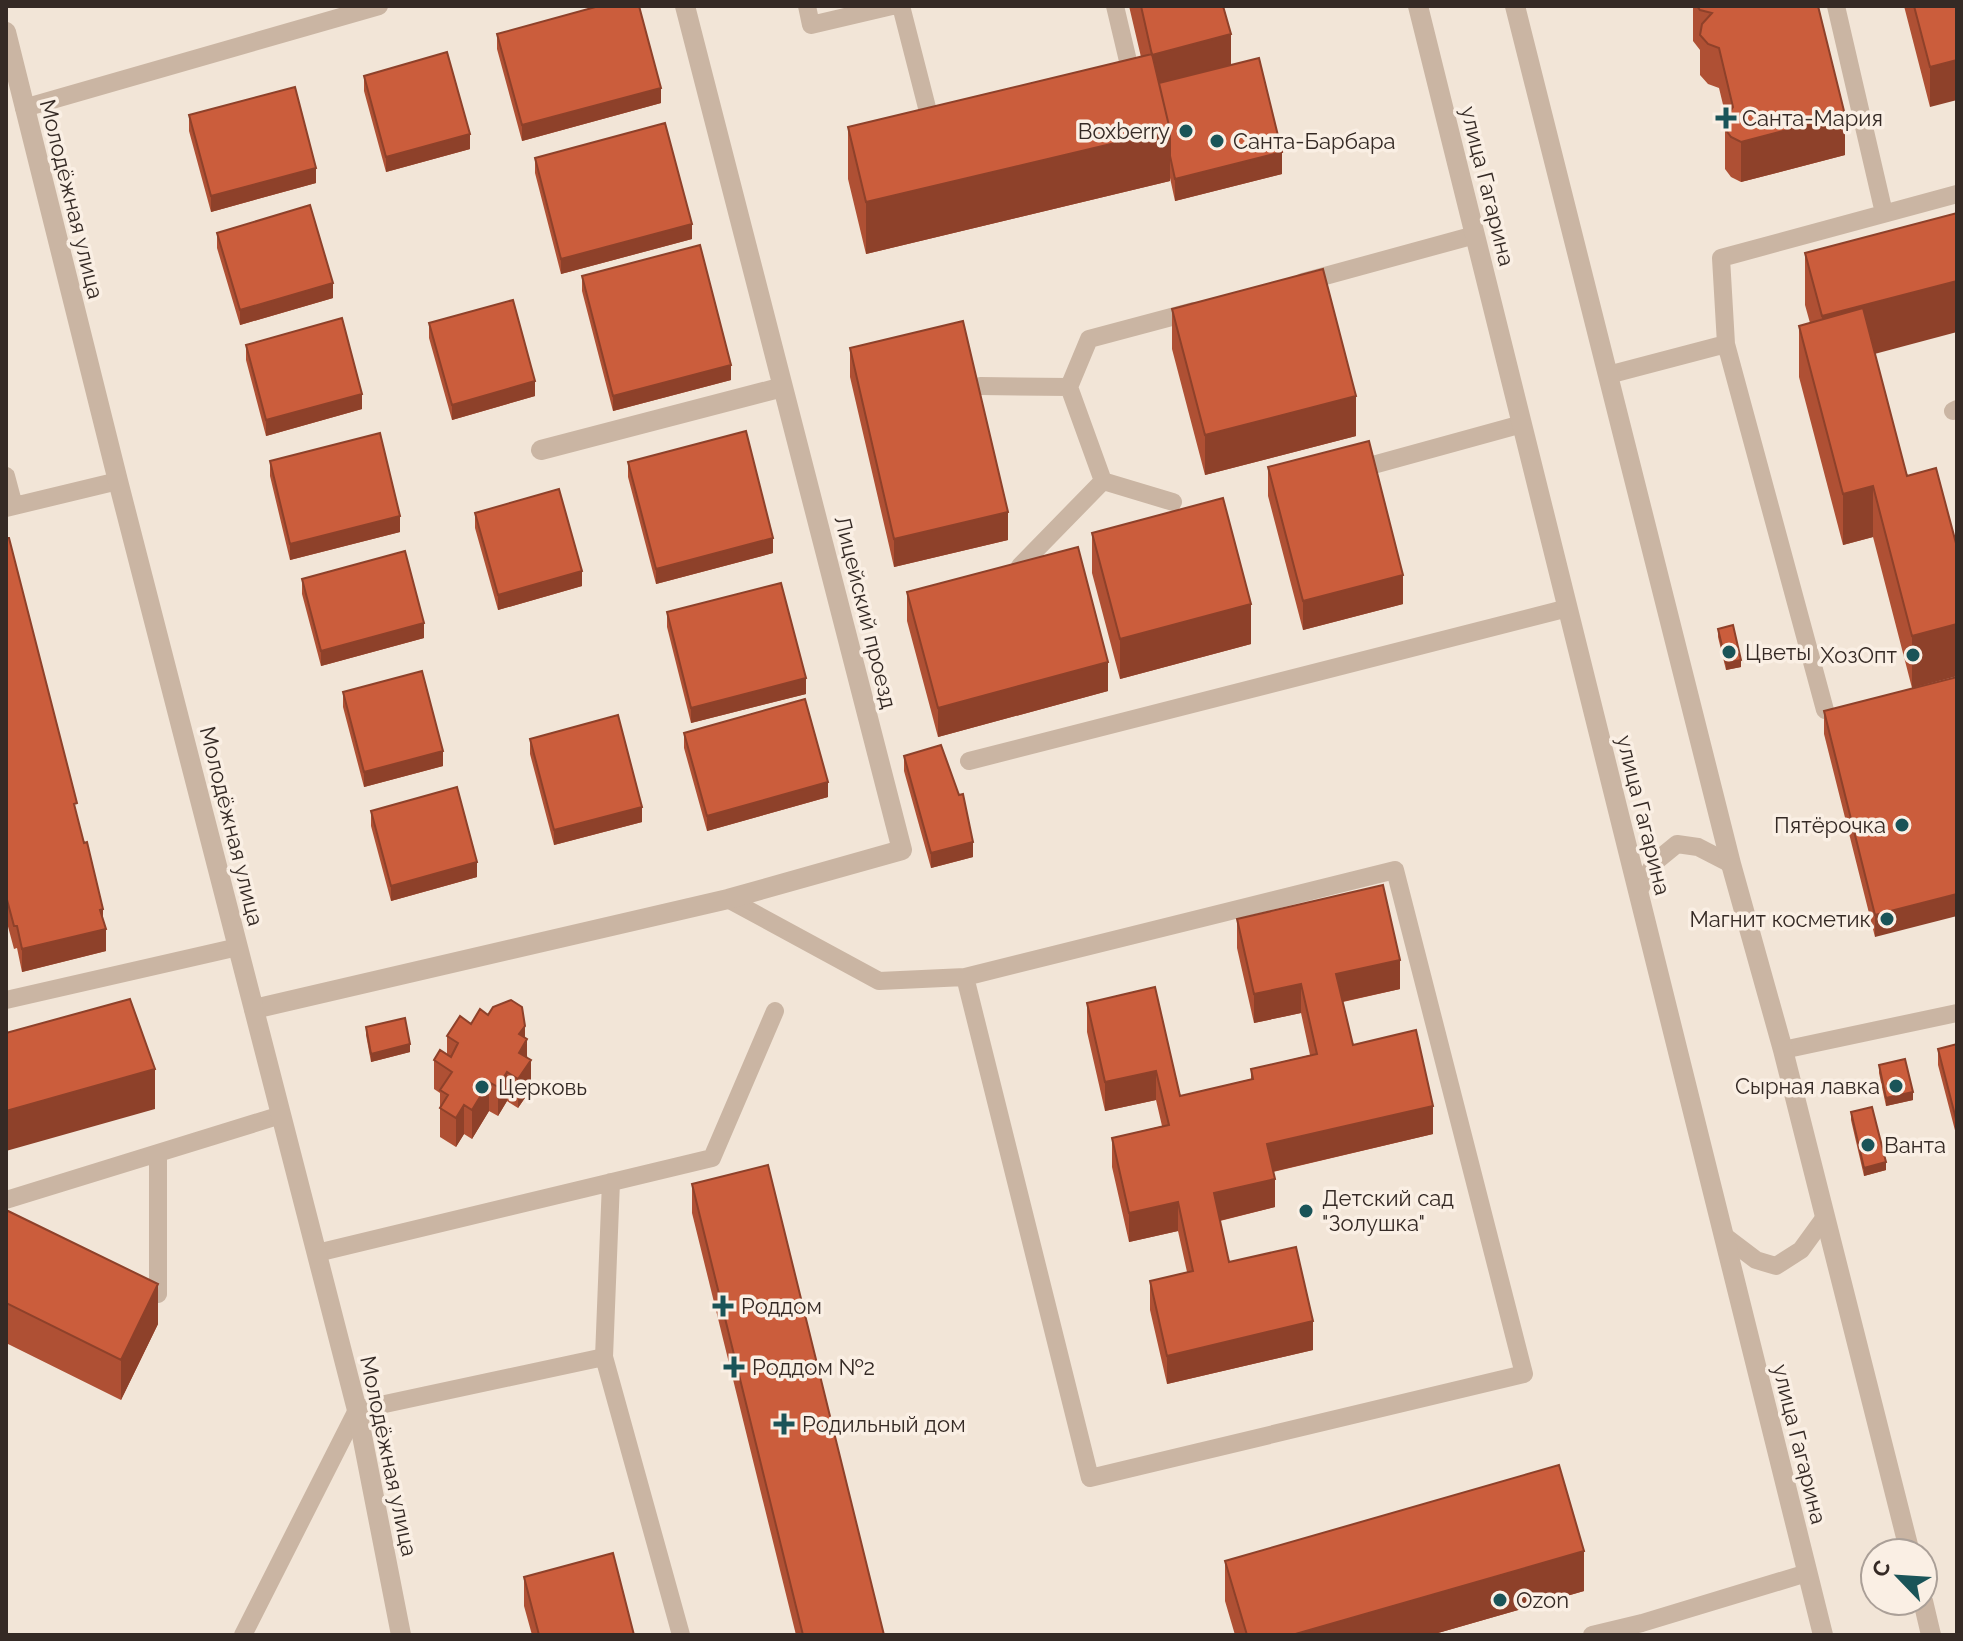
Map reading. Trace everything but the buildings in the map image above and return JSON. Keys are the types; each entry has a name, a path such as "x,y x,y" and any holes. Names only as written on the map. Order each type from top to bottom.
{"street":[{"name":"Лицейский проезд","path":"685,6 902,850 728,899"},
{"name":"улица Гагарина","path":"1418,6 1823,1635"},
{"path":"1515,6 1731,864 1783,1050 1906,1537"},
{"name":"Молодёжная улица","path":"6,32 17,100 357,1410 401,1635"},
{"path":"541,450 783,387"},
{"path":"254,1009 728,899"}],"lane":[{"path":"17,100 379,6"},
{"path":"807,6 811,25 892,6"},
{"path":"901,6 933,131 948,127"},
{"path":"1112,87 1134,81 1115,6"},
{"path":"1836,6 1884,213"},
{"path":"1825,710 1726,344 1721,258 1957,194"},
{"path":"1285,286 1475,235"},
{"path":"1103,481 1069,387 1089,339 1210,307"},
{"path":"1608,375 1726,344"},
{"path":"980,386 1069,387"},
{"path":"1373,465 1522,424"},
{"path":"6,476 10,507 118,481"},
{"path":"1103,481 1173,502"},
{"path":"1020,566 1103,481"},
{"path":"969,761 1568,608"},
{"path":"1638,892 1655,862 1677,844 1698,847 1731,864"},
{"path":"728,899 879,981 965,977 1395,870 1524,1374 1090,1478 965,977"},
{"path":"6,1000 238,947"},
{"path":"317,1253 712,1158 775,1011"},
{"path":"1783,1050 1957,1013"},
{"path":"6,1200 281,1115"},
{"path":"130,1284 158,1294 158,1153"},
{"path":"611,1182 604,1357 681,1635"},
{"path":"1723,1235 1756,1260 1776,1266 1801,1250 1825,1217"},
{"path":"243,1635 357,1410 604,1357"},
{"path":"1592,1635 1807,1573"}],"place":[{"name":"Санта-Мария","path":"1726,118"},
{"name":"Boxberry","path":"1186,131"},
{"name":"Санта-Барбара","path":"1217,141"},
{"name":"Цветы","path":"1729,652"},
{"name":"ХозОпт","path":"1913,655"},
{"name":"Пятёрочка","path":"1902,825"},
{"name":"Магнит косметик","path":"1887,919"},
{"name":"Сырная лавка","path":"1896,1086"},
{"name":"Церковь","path":"482,1087"},
{"name":"Ванта","path":"1868,1145"},
{"name":"Детский сад \"Золушка\"","path":"1306,1211"},
{"name":"Роддом","path":"723,1306"},
{"name":"Роддом №2","path":"734,1367"},
{"name":"Родильный дом","path":"784,1424"},
{"name":"Ozon","path":"1500,1600"}]}
